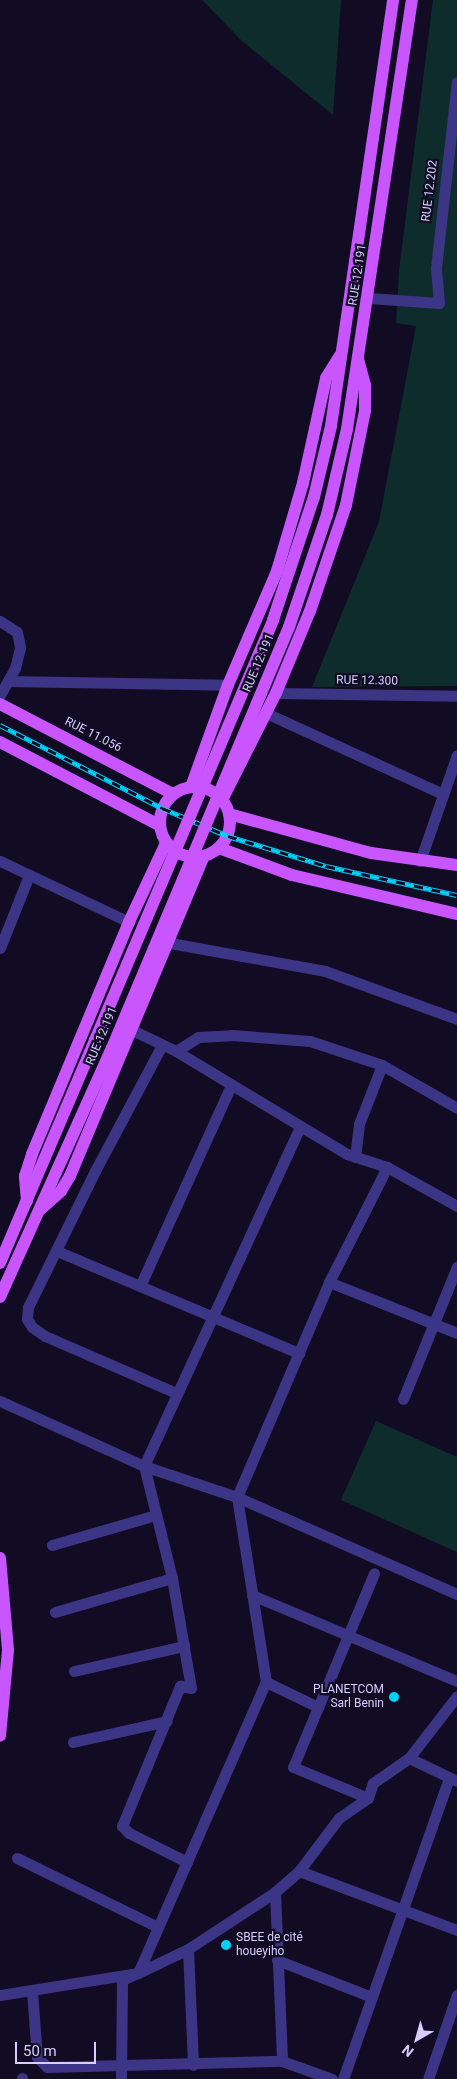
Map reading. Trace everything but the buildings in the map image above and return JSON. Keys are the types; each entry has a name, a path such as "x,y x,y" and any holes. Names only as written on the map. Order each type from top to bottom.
{"main road":[{"name":"RUE 12.191","path":"0,1262 4,1242 27,1201 273,620 323,464 393,0"},
{"name":"RUE 12.191","path":"0,1297 112,1048 289,627 309,575 337,477 357,356 369,298 412,0"},
{"path":"191,787 228,686 277,571 303,483 326,378 341,354"},
{"path":"222,800 276,692 310,611 346,505 366,411 365,385 357,356"},
{"name":"RUE 11.056","path":"0,704 173,794"},
{"path":"0,742 159,825"},
{"path":"191,787 208,790 222,800 229,814 229,831 219,848 204,856 183,855 166,843 159,825 162,808 173,794 191,787"},
{"path":"229,814 371,853 457,865"},
{"path":"27,1201 25,1176 32,1154 129,922 166,843"},
{"path":"219,848 292,875 457,914"},
{"path":"41,1209 62,1191 70,1176 170,943 204,856"},
{"path":"0,1558 8,1650 0,1736"}],"street":[{"name":"RUE 12.202","path":"369,298 439,303 436,268 457,82"},
{"path":"0,621 17,632 20,638 15,668 0,695"},
{"path":"8,681 228,686"},
{"name":"RUE 12.300","path":"276,692 457,696"},
{"path":"266,713 443,794"},
{"path":"420,861 457,755"},
{"path":"0,861 129,922"},
{"path":"0,948 29,875"},
{"path":"170,943 325,971 457,1019"},
{"path":"132,1030 176,1051 300,1127 355,1158 387,1167 457,1206"},
{"path":"176,1051 198,1037 232,1035 310,1041 382,1065 457,1108"},
{"path":"162,1045 95,1171 57,1251 28,1306 27,1319 32,1327 176,1393"},
{"path":"355,1158 359,1124 382,1065"},
{"path":"140,1286 231,1085"},
{"path":"187,1862 129,1833 122,1826 167,1722 180,1686 192,1688 172,1578 144,1466 300,1127"},
{"path":"138,1973 266,1682 237,1496 329,1282 387,1167"},
{"path":"57,1251 299,1353"},
{"path":"403,1399 457,1267"},
{"path":"329,1282 457,1334"},
{"path":"0,1402 144,1466 237,1496 457,1594"},
{"path":"52,1545 156,1515"},
{"path":"368,1798 293,1767 374,1573"},
{"path":"54,1612 172,1578"},
{"path":"252,1595 457,1681"},
{"path":"74,1671 184,1646"},
{"path":"266,1682 318,1707"},
{"path":"122,2073 122,1980 188,1949 275,1892 299,1871 339,1818 368,1798 373,1783 409,1758 457,1696"},
{"path":"73,1742 167,1722"},
{"path":"343,2079 453,1780 409,1758"},
{"path":"17,1858 158,1927"},
{"path":"299,1871 403,1912 457,1930"},
{"path":"275,1892 282,2061"},
{"path":"188,1949 193,2065"},
{"path":"277,1960 372,1997"},
{"path":"0,1995 138,1973"},
{"path":"32,1991 37,2057 41,2064 57,2069 122,2073 193,2065 282,2061 332,2079"},
{"path":"428,2079 457,1995"}],"green space":[{"path":"202,0 341,0 333,115 242,41"},
{"path":"433,0 457,0 457,686 312,687 379,522 416,326 396,323 399,271"},
{"path":"376,1421 457,1457 457,1552 341,1500"}],"railway":[{"path":"0,725 162,808 228,836 326,866 457,895"}],"place":[{"name":"PLANETCOM Sarl Benin","path":"394,1697"},
{"name":"SBEE de cité houeyiho","path":"226,1945"}]}
